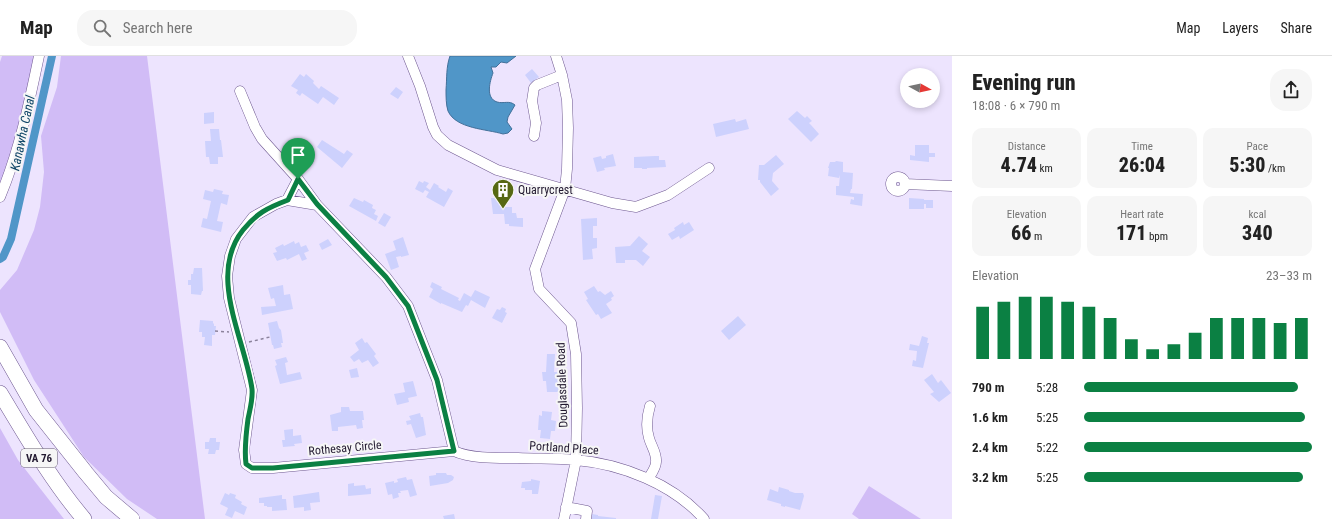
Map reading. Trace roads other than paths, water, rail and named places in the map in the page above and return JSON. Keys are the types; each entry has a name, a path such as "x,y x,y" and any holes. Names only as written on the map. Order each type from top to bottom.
{"highway":[{"name":"VA 76","path":"0,347 36,410 106,496 132,519"},
{"name":"VA 76","path":"0,393 39,459 84,519"},
{"path":"36,410 67,464 100,504 118,519"}],"street":[{"path":"0,198 9,177 22,132 39,56"},
{"path":"408,56 420,86 433,127 442,141 497,170 612,203 636,207 668,195 709,168"},
{"name":"Douglasdale Road","path":"556,56 562,75 567,100 568,169 565,189 536,270 539,289 570,322 576,354 578,408 576,460 564,519"},
{"path":"534,136 536,123 532,101 534,88 537,85 562,75"},
{"path":"240,91 255,127 262,139 298,179 317,204 386,277 408,306 437,380 454,451"},
{"path":"298,179 288,200 317,204"},
{"path":"905,184 952,186"},
{"name":"Rothesay Circle","path":"288,200 276,204 253,217 236,239 230,256 227,276 229,298 242,344 252,390 244,450 246,464 252,468 273,468 454,451"},
{"path":"648,479 656,466 656,455 649,439 648,431 648,411 650,406"},
{"name":"Portland Place","path":"454,451 461,454 492,458 576,460 613,466 648,479 678,497 704,519"},
{"path":"566,507 587,511 586,519"}],"water":[{"path":"450,56 516,56 507,63 501,62 496,67 491,67 493,73 489,89 491,97 497,102 511,103 515,105 508,117 507,122 512,129 508,133 503,134 465,125 452,117 448,111 446,98 447,68"}],"waterway":[{"name":"Kanawha Canal","path":"0,259 3,257 11,239 52,56"}],"place":[{"name":"Quarrycrest","path":"503,210"}]}
